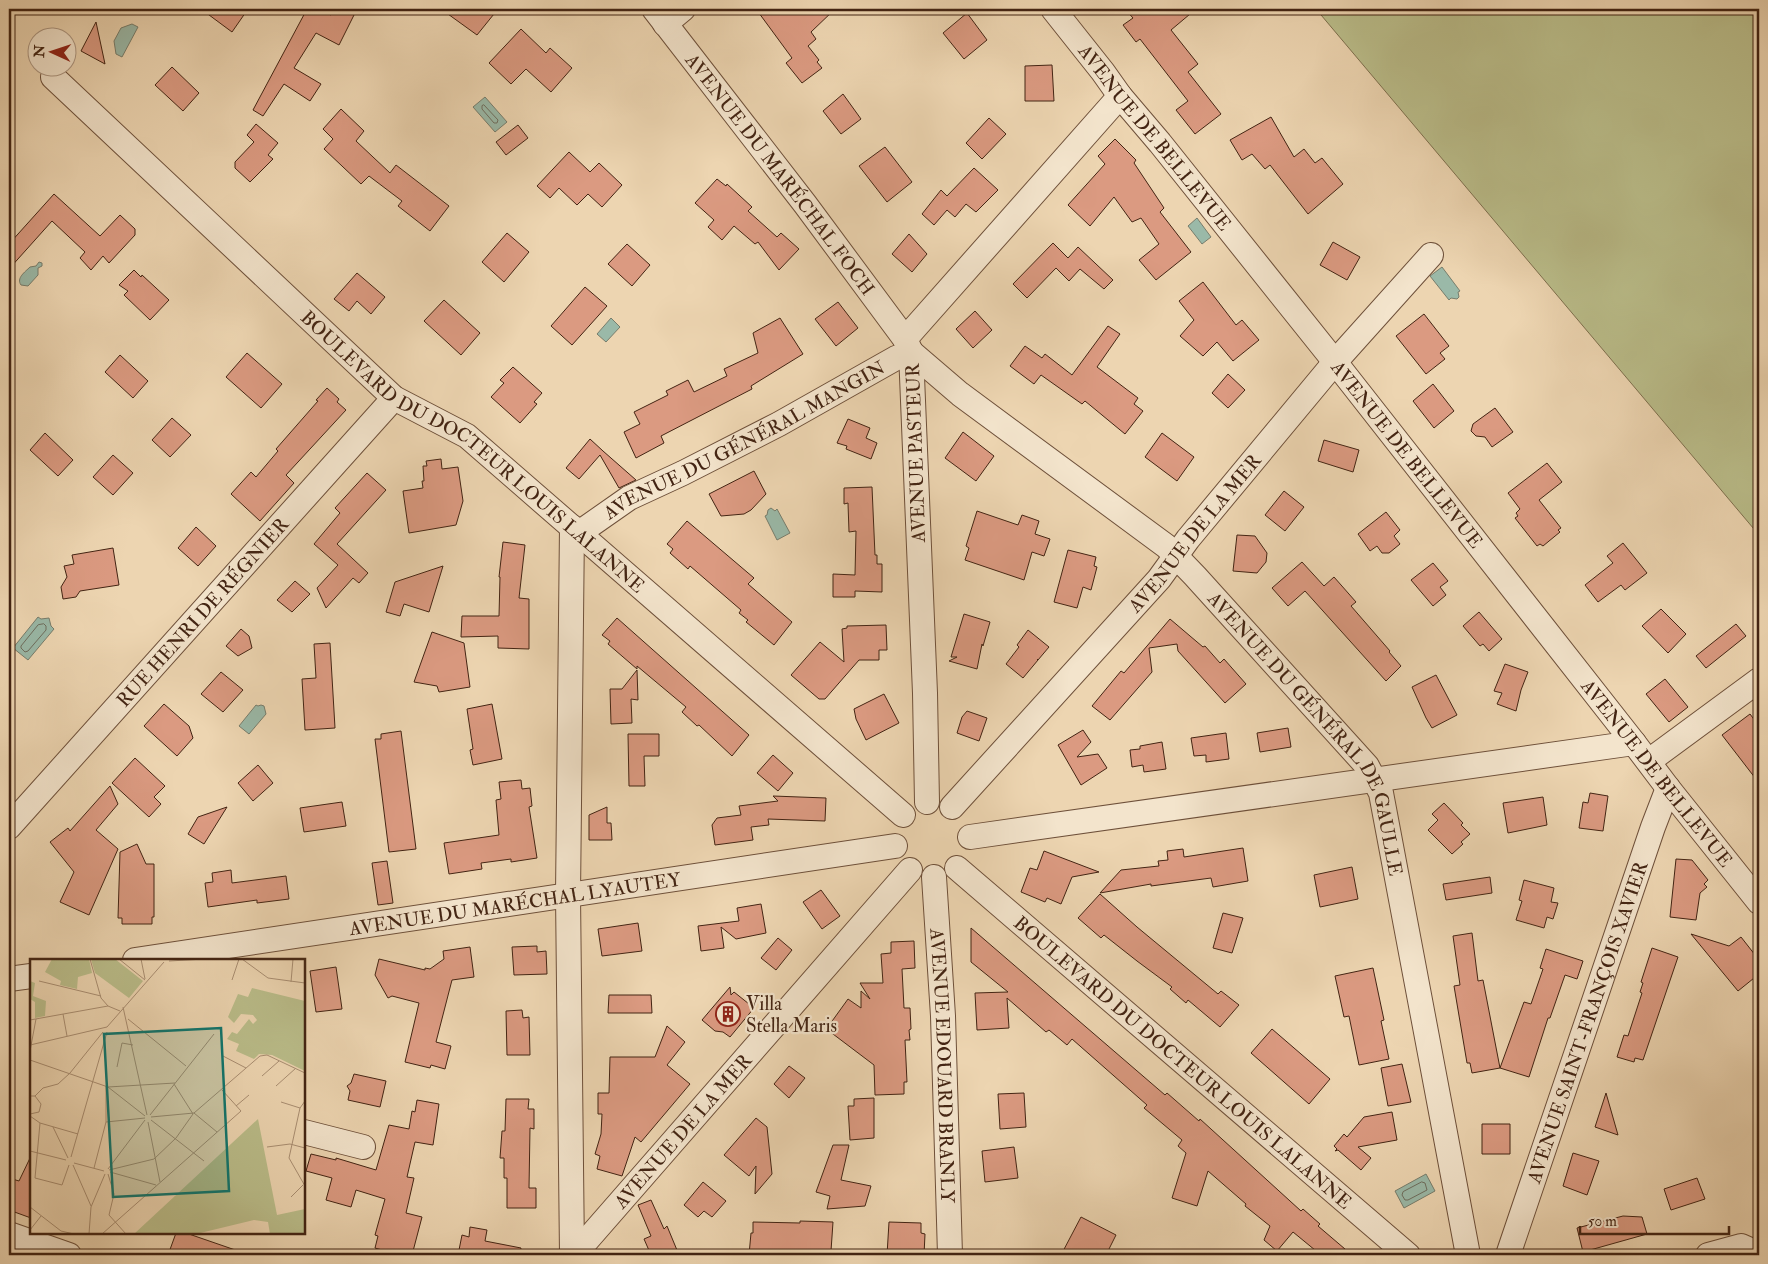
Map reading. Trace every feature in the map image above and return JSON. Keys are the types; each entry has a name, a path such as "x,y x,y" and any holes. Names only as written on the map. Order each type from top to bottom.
{"street":[{"name":"AVENUE DE BELLEVUE","path":"1053,9 1120,96 1160,143 1335,362 1759,902"},
{"name":"AVENUE DU MARÉCHAL FOCH","path":"667,14 908,346"},
{"name":"BOULEVARD DU DOCTEUR LOUIS LALANNE","path":"54,78 394,398 467,436 903,815"},
{"name":"AVENUE PASTEUR","path":"927,802 925,693 908,346 1120,96"},
{"name":"AVENUE DE LA MER","path":"952,807 1159,579 1175,556 1335,362 1431,255"},
{"name":"AVENUE DU GÉNÉRAL MANGIN","path":"575,530 629,498 779,424 896,358 908,346"},
{"name":"AVENUE DU GÉNÉRAL DE GAULLE","path":"908,346 960,394 1166,546 1367,766 1381,793 1468,1255"},
{"name":"RUE HENRI DE RÉGNIER","path":"9,827 394,398"},
{"path":"573,1255 568,895 575,530"},
{"path":"1649,761 1759,680"},
{"path":"970,838 1634,742"},
{"name":"AVENUE SAINT-FRANÇOIS XAVIER","path":"1508,1255 1668,788"},
{"path":"927,802 940,802 952,807 965,820 969,828 969,849 964,859 957,868 946,874 934,877 922,876 910,870 898,855 895,846 896,830 903,815 918,804 927,802"},
{"name":"AVENUE DU MARÉCHAL LYAUTEY","path":"142,959 483,910 568,895 895,846"},
{"name":"BOULEVARD DU DOCTEUR LOUIS LALANNE","path":"957,868 1408,1255"},
{"name":"AVENUE DE LA MER","path":"573,1255 910,870"},
{"name":"AVENUE EDOUARD BRANLY","path":"934,877 943,1016 950,1255"},
{"path":"9,979 30,976"},
{"path":"305,1132 363,1146"},
{"path":"9,1234 69,1255"},
{"path":"1708,1255 1741,1246 1759,1254"}],"green space":[{"path":"1316,9 1759,9 1759,535"}],"water":[{"path":"132,24 138,27 122,57 116,54 114,41 121,28"},
{"path":"485,97 507,122 495,132 473,107"},
{"path":"1197,218 1211,237 1202,244 1188,226"},
{"path":"39,262 42,263 42,266 38,268 38,275 28,286 21,285 22,275"},
{"path":"1442,267 1460,291 1458,292 1459,297 1457,299 1451,298 1449,300 1430,276"},
{"path":"611,318 620,327 606,342 597,334"},
{"path":"771,508 775,511 777,509 790,533 777,540 765,516"},
{"path":"38,617 41,619 49,618 54,629 28,660 13,648"},
{"path":"256,705 264,706 266,714 249,734 239,726"},
{"path":"1426,1174 1435,1191 1404,1208 1395,1191"}],"building":[{"path":"201,9 248,9 232,32"},
{"path":"307,9 319,9 331,15 334,9 357,9 339,45 316,33 294,68 321,84 310,101 284,84 263,116 253,110"},
{"path":"441,9 498,9 477,35"},
{"path":"756,9 835,9 811,32 816,39 808,46 819,60 817,62 822,68 802,83 786,63 792,58"},
{"path":"1125,9 1196,9 1171,30 1198,64 1188,72 1221,114 1195,134 1176,110 1188,101 1140,39 1136,42 1123,25 1133,18"},
{"path":"967,13 987,40 964,59 943,33"},
{"path":"96,22 105,64 81,51"},
{"path":"521,29 546,53 550,48 572,68 551,92 526,69 511,84 489,63"},
{"path":"1052,65 1054,101 1025,101 1025,66"},
{"path":"172,67 199,93 183,111 155,85"},
{"path":"843,94 861,119 841,134 823,111"},
{"path":"341,109 364,131 356,141 390,173 396,165 449,206 430,231 398,206 402,201 369,176 361,184 324,149 333,139 323,129"},
{"path":"1271,117 1294,157 1304,149 1315,163 1322,158 1343,184 1308,214 1270,165 1265,169 1252,154 1242,160 1230,140"},
{"path":"989,118 1006,134 982,159 966,143"},
{"path":"256,124 278,143 268,155 273,159 250,182 235,168 235,162 254,142 247,135"},
{"path":"518,125 528,138 506,155 496,142"},
{"path":"1115,139 1136,160 1134,163 1164,208 1160,212 1191,252 1156,280 1139,260 1159,244 1141,218 1132,222 1114,197 1090,226 1068,205 1105,164 1098,156"},
{"path":"885,147 912,182 887,202 859,166"},
{"path":"569,152 590,172 599,163 622,185 602,207 588,194 577,205 559,188 550,198 537,186"},
{"path":"974,168 998,190 976,212 966,204 955,217 947,210 934,225 922,214 941,190 947,196"},
{"path":"717,179 726,186 727,184 752,207 748,211 777,237 781,233 799,249 779,270 758,242 755,244 734,226 722,240 708,227 714,220 695,203"},
{"path":"54,194 100,236 120,215 135,229 135,235 109,263 103,256 91,270 80,258 85,252 52,221 9,269 9,244"},
{"path":"507,233 529,252 504,282 482,262"},
{"path":"909,234 927,254 912,272 892,254"},
{"path":"1333,242 1360,257 1347,280 1320,265"},
{"path":"1053,243 1068,258 1078,247 1113,280 1104,289 1080,269 1069,281 1056,268 1027,298 1013,284"},
{"path":"627,244 650,265 632,286 608,264"},
{"path":"134,270 169,300 150,320 124,295 128,291 119,285"},
{"path":"357,273 385,297 371,314 357,301 349,311 334,299"},
{"path":"1203,282 1236,325 1242,320 1259,340 1233,361 1217,342 1203,356 1180,336 1194,320 1179,301"},
{"path":"585,287 607,306 572,345 551,326"},
{"path":"444,300 480,333 461,355 424,321"},
{"path":"838,302 858,328 836,346 815,319"},
{"path":"975,311 992,330 973,348 956,329"},
{"path":"1424,314 1449,346 1440,353 1445,359 1426,374 1396,336"},
{"path":"780,318 803,354 751,386 752,389 661,436 664,443 636,458 624,432 640,424 634,412 668,395 666,391 688,380 694,392 727,376 724,369 758,353 753,333"},
{"path":"1108,326 1120,334 1097,367 1138,398 1134,404 1143,411 1125,434 1085,401 1082,404 1041,375 1034,384 1010,366 1025,346 1042,358 1045,354 1072,375"},
{"path":"247,353 282,384 261,408 226,377"},
{"path":"120,355 148,381 133,398 105,372"},
{"path":"513,367 542,393 534,402 537,404 520,423 491,397 504,383 500,380"},
{"path":"1228,374 1245,390 1228,408 1212,393"},
{"path":"1433,384 1454,411 1434,428 1413,401"},
{"path":"327,388 339,399 337,402 346,410 286,475 294,483 260,521 231,494 251,472 256,477 278,451 276,449"},
{"path":"1495,408 1513,432 1492,447 1485,437 1476,436 1471,431 1473,424"},
{"path":"172,418 191,435 170,457 152,440"},
{"path":"848,419 870,428 866,438 877,443 871,459 846,449 847,446 837,443"},
{"path":"963,432 994,456 976,481 945,458"},
{"path":"45,433 73,460 58,476 30,450"},
{"path":"1162,433 1194,457 1177,481 1145,457"},
{"path":"590,439 636,480 619,488 600,455 579,479 566,468"},
{"path":"1324,440 1359,450 1353,472 1318,461"},
{"path":"113,455 133,473 113,495 93,477"},
{"path":"441,459 442,469 458,467 463,501 456,525 409,533 403,491 423,488 423,466 427,466 426,461"},
{"path":"1547,463 1562,482 1539,500 1561,528 1558,530 1560,532 1543,546 1540,544 1537,546 1515,518 1518,516 1516,513 1520,509 1508,493"},
{"path":"754,471 766,494 751,510 744,514 721,516 709,494"},
{"path":"367,473 386,490 337,544 368,573 359,583 353,578 326,608 317,588 338,565 314,544 340,513 335,508"},
{"path":"872,487 875,555 877,555 877,564 882,564 882,592 855,591 855,597 833,597 833,574 855,575 856,531 849,532 848,503 844,504 844,488"},
{"path":"1284,491 1304,507 1285,531 1265,515"},
{"path":"977,511 1018,525 1022,515 1039,521 1035,534 1050,539 1044,556 1032,552 1024,580 965,560 969,548 966,546"},
{"path":"1386,512 1400,530 1394,536 1400,544 1389,553 1382,553 1377,546 1370,551 1358,534"},
{"path":"687,521 754,578 748,584 792,622 774,645 746,622 748,620 739,613 741,610 690,566 688,569 670,553 673,549 667,544"},
{"path":"196,527 216,546 198,566 178,548"},
{"path":"1237,535 1255,536 1267,553 1266,562 1257,573 1233,571"},
{"path":"503,542 525,545 519,598 529,599 529,649 498,648 498,636 461,637 462,616 499,616 499,577"},
{"path":"1623,543 1647,573 1625,590 1621,585 1598,602 1585,585 1613,563 1607,556"},
{"path":"113,548 119,585 80,591 76,597 63,599 61,587 67,577 64,566 74,564 72,555"},
{"path":"1068,550 1096,557 1094,566 1097,567 1091,590 1083,587 1077,608 1054,602"},
{"path":"1302,562 1324,586 1334,577 1356,602 1351,606 1401,666 1386,681 1305,591 1288,606 1272,588"},
{"path":"1433,563 1448,581 1440,587 1446,595 1433,606 1411,580"},
{"path":"443,566 429,612 404,604 400,616 386,612 395,582"},
{"path":"295,581 310,594 292,612 277,600"},
{"path":"1661,609 1686,634 1668,653 1642,626"},
{"path":"1479,612 1502,639 1489,651 1483,644 1480,646 1463,626"},
{"path":"964,614 990,622 983,646 982,644 977,669 949,661 957,657 951,657"},
{"path":"617,618 749,735 732,756 682,712 686,707 608,644 610,641 602,635"},
{"path":"1170,619 1203,647 1205,646 1220,663 1224,659 1246,684 1225,703 1178,651 1177,644 1149,648 1152,672 1110,720 1092,706 1121,671 1124,673"},
{"path":"1736,624 1746,636 1706,668 1696,656"},
{"path":"886,625 887,650 879,650 879,660 859,660 825,699 819,699 791,675 820,642 844,662 842,629 847,628 847,626"},
{"path":"241,629 249,636 252,648 238,656 226,646"},
{"path":"1028,630 1049,647 1023,678 1006,664 1019,647 1017,645"},
{"path":"432,632 464,643 470,687 439,692 437,686 414,682"},
{"path":"330,643 335,728 305,730 302,679 316,678 314,644"},
{"path":"1505,664 1528,672 1516,711 1497,704 1502,693 1494,691"},
{"path":"637,670 638,700 631,699 632,723 611,724 610,689 622,689"},
{"path":"221,672 243,690 223,712 201,694"},
{"path":"1436,675 1457,715 1432,728 1412,687"},
{"path":"1665,679 1688,707 1669,722 1646,694"},
{"path":"884,694 899,723 866,740 856,719 854,709"},
{"path":"164,704 189,726 193,738 177,756 144,726"},
{"path":"492,704 502,759 473,765 470,750 473,749 467,709"},
{"path":"967,711 987,718 979,741 957,733 962,717"},
{"path":"1750,714 1759,726 1759,783 1722,735"},
{"path":"1288,728 1291,747 1260,752 1257,733"},
{"path":"1083,730 1091,742 1077,757 1098,754 1107,768 1081,785 1058,745"},
{"path":"401,731 416,849 389,852 375,739 381,739 381,734"},
{"path":"1226,733 1229,759 1206,762 1206,755 1194,756 1191,738"},
{"path":"628,734 659,734 659,756 644,756 645,786 629,786"},
{"path":"1162,742 1166,769 1144,772 1143,765 1132,767 1130,750"},
{"path":"773,755 793,773 778,791 757,773"},
{"path":"135,758 165,786 154,797 161,804 149,817 112,783"},
{"path":"258,765 273,783 253,801 238,783"},
{"path":"521,780 522,789 530,788 532,806 529,807 537,858 511,862 511,859 481,863 482,869 449,874 444,843 499,835 496,800 501,799 499,782"},
{"path":"110,786 118,804 96,830 118,849 89,915 60,902 74,872 50,842 68,828 70,831"},
{"path":"1590,793 1608,796 1603,831 1579,828 1583,802 1588,803"},
{"path":"773,796 826,798 825,821 768,819 769,825 751,827 753,840 715,845 712,825 717,818 741,815 739,806 778,801"},
{"path":"1543,797 1547,825 1508,833 1503,803"},
{"path":"342,802 346,826 304,832 300,808"},
{"path":"1444,803 1463,823 1461,825 1470,834 1452,854 1428,830 1438,820 1432,814"},
{"path":"227,807 204,844 188,834 198,817"},
{"path":"607,807 607,823 611,823 612,840 589,840 589,815"},
{"path":"137,844 146,864 154,864 154,917 152,917 152,924 122,924 122,918 118,918 120,852"},
{"path":"1243,848 1248,881 1213,887 1211,878 1151,886 1151,884 1100,893 1121,870 1159,866 1158,861 1168,860 1167,851 1183,849 1184,857"},
{"path":"1044,851 1099,872 1072,877 1061,904 1047,898 1045,902 1021,892 1030,868 1037,870"},
{"path":"1676,859 1692,860 1708,880 1704,884 1707,887 1700,893 1696,920 1670,917"},
{"path":"387,861 393,903 378,905 372,863"},
{"path":"1352,867 1358,899 1320,907 1314,875"},
{"path":"231,870 232,883 286,876 289,899 257,903 257,900 208,907 205,883 213,882 212,873"},
{"path":"1490,877 1492,893 1446,900 1443,884"},
{"path":"1524,880 1554,888 1551,902 1558,903 1553,919 1547,917 1544,928 1516,920 1522,901 1519,900"},
{"path":"821,890 840,916 822,929 803,902"},
{"path":"1100,894 1218,994 1221,991 1239,1005 1220,1027 1188,1000 1186,1003 1170,989 1172,987 1104,935 1101,938 1078,918"},
{"path":"761,904 766,933 736,939 721,927 724,948 701,951 698,926 739,921 737,908"},
{"path":"1223,913 1243,918 1232,953 1213,948"},
{"path":"638,923 642,951 602,956 598,929"},
{"path":"971,928 1165,1095 1167,1093 1199,1121 1200,1119 1301,1211 1303,1209 1320,1224 1318,1226 1352,1255 1321,1255 1293,1232 1277,1251 1264,1240 1270,1226 1245,1206 1246,1204 1208,1171 1197,1206 1172,1198 1186,1153 1178,1146 1182,1140 1144,1108 1147,1105 1072,1039 1067,1045 1049,1030 1046,1032 1007,998 1009,1028 977,1030 975,993 1008,992 971,962"},
{"path":"1472,933 1478,981 1483,980 1500,1068 1472,1073 1470,1063 1467,1063 1454,986 1460,985 1453,936"},
{"path":"1691,934 1729,946 1741,937 1759,960 1759,974 1738,991"},
{"path":"778,938 792,950 776,970 761,958"},
{"path":"914,941 915,968 902,969 904,1008 910,1008 911,1029 909,1030 910,1040 905,1040 907,1082 904,1082 904,1094 875,1095 874,1065 829,1031 833,1026 830,1024 848,999 861,1008 861,991 870,999 860,983 883,983 881,954 891,953 891,942"},
{"path":"537,946 537,952 546,951 547,974 514,975 512,947"},
{"path":"470,947 474,977 452,980 436,1042 451,1046 445,1069 431,1065 430,1068 405,1062 419,1003 392,996 388,998 375,975 379,959 425,970 425,968 430,969 444,959 443,951"},
{"path":"1652,948 1678,957 1643,1060 1635,1058 1634,1062 1617,1057 1624,1035 1628,1036 1642,993 1640,992 1643,983 1641,982"},
{"path":"1546,949 1583,961 1577,979 1565,975 1550,1018 1548,1018 1529,1077 1500,1068 1524,1002 1531,1004 1543,969 1540,968"},
{"path":"336,967 342,1009 316,1012 310,971"},
{"path":"1373,968 1384,1020 1381,1021 1389,1059 1359,1065 1349,1016 1344,1017 1335,976"},
{"name":"Villa Stella Maris","path":"730,987 731,995 734,992 754,1008 730,1037 723,1032 715,1031 702,1020"},
{"path":"609,995 651,995 652,1013 608,1013"},
{"path":"522,1010 523,1018 529,1017 530,1055 507,1055 506,1011"},
{"path":"667,1026 685,1042 667,1065 690,1084 641,1142 635,1137 622,1176 597,1169 600,1156 595,1154 601,1134 602,1114 598,1114 598,1093 609,1093 610,1057 655,1057"},
{"path":"1272,1029 1330,1079 1309,1104 1251,1053"},
{"path":"1402,1064 1411,1102 1388,1106 1381,1068"},
{"path":"789,1066 805,1078 789,1098 774,1084"},
{"path":"354,1074 386,1081 380,1107 348,1100 350,1091 347,1086 351,1083"},
{"path":"1024,1093 1026,1127 1000,1129 998,1094"},
{"path":"1606,1093 1618,1135 1595,1127"},
{"path":"874,1098 874,1138 850,1140 848,1106 854,1106 854,1099"},
{"path":"506,1099 529,1099 528,1109 534,1109 534,1129 530,1128 529,1188 536,1188 536,1208 507,1208 507,1178 504,1178 504,1158 500,1158 502,1131 505,1131"},
{"path":"417,1100 439,1104 433,1145 415,1142 407,1177 414,1178 406,1213 422,1217 412,1255 400,1255 375,1248 378,1236 375,1235 385,1199 356,1190 351,1207 326,1200 332,1178 306,1171 311,1154 336,1160 336,1158 376,1170 389,1125 409,1129 412,1111 415,1112"},
{"path":"1392,1112 1397,1140 1358,1147 1371,1158 1361,1170 1338,1150 1335,1151 1337,1149 1334,1146 1344,1134 1347,1137 1364,1117"},
{"path":"756,1118 767,1127 772,1174 755,1194 756,1166 749,1176 724,1155"},
{"path":"1482,1124 1510,1124 1510,1154 1482,1154"},
{"path":"833,1145 849,1145 841,1180 871,1186 865,1206 827,1209 830,1196 816,1192"},
{"path":"1014,1147 1018,1178 985,1182 982,1151"},
{"path":"1573,1153 1599,1161 1587,1195 1563,1186"},
{"path":"30,1158 30,1218 9,1210 9,1178 19,1181"},
{"path":"1697,1178 1705,1199 1671,1210 1664,1189"},
{"path":"703,1182 726,1201 712,1217 704,1211 698,1217 684,1205"},
{"path":"651,1200 664,1229 667,1226 679,1255 651,1255 644,1239 651,1236 638,1205"},
{"path":"1623,1216 1642,1217 1647,1234 1583,1252 1577,1228"},
{"path":"1081,1217 1116,1235 1106,1255 1061,1255"},
{"path":"800,1221 833,1222 831,1251 796,1251 796,1255 749,1255 753,1222 800,1223"},
{"path":"889,1222 921,1223 921,1233 925,1234 924,1255 887,1255"},
{"path":"470,1227 487,1230 485,1241 521,1248 520,1255 458,1255 462,1235 469,1237"},
{"path":"176,1234 189,1234 244,1253 244,1255 168,1255"}],"place":[{"name":"Villa Stella Maris","path":"728,1014"}]}
